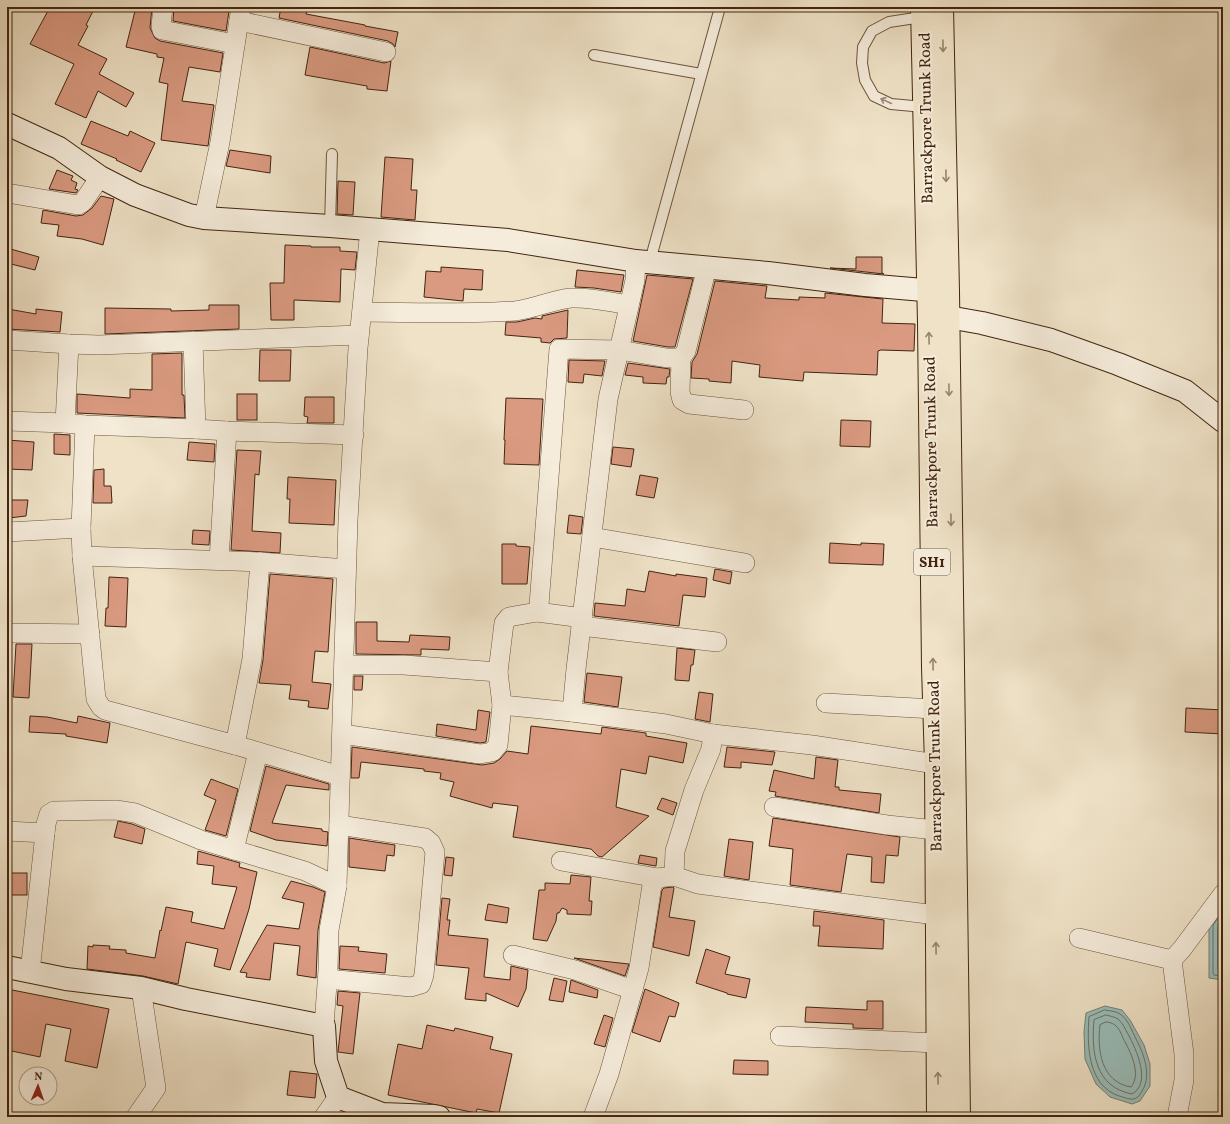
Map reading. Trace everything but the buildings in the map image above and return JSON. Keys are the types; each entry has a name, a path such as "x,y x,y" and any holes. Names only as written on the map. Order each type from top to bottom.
{"main road":[{"name":"Barrackpore Trunk Road","path":"938,1117 936,764 934,709 942,7"},
{"name":"Barrackpore Trunk Road","path":"922,12 924,107 938,291 948,317 959,1117"}],"street":[{"path":"164,7 161,26 162,30 235,44"},
{"path":"204,218 220,142 240,14 386,52"},
{"path":"7,124 59,148 100,177 135,195 189,215 204,218 508,240 643,261 865,285 938,291"},
{"path":"7,193 78,205 83,202 100,177"},
{"path":"338,1097 326,1061 324,1026 326,979 328,970 328,930 337,886 346,568 359,335 370,229"},
{"path":"572,712 608,399 635,280 643,261"},
{"path":"707,267 686,351 681,358 680,392 682,400 689,404 744,410"},
{"path":"362,312 432,314 489,312 517,310 572,298 594,299 629,305"},
{"path":"948,317 982,322 1051,340 1118,364 1185,391 1223,422"},
{"path":"7,340 99,345 359,335"},
{"path":"193,341 196,429"},
{"path":"65,424 69,344"},
{"path":"536,612 539,605 542,574 559,349 619,350 667,358 681,358"},
{"path":"7,421 354,435"},
{"path":"85,425 80,528 96,699 101,708 340,776"},
{"path":"218,560 227,431"},
{"path":"7,532 80,528"},
{"path":"592,537 745,563"},
{"path":"82,556 218,560 346,568"},
{"path":"235,745 252,659 260,562"},
{"path":"342,734 480,754 492,752 498,745 502,705 498,672 504,623 509,618 536,612 582,622 717,642"},
{"path":"7,633 90,634"},
{"path":"344,665 404,665 498,672"},
{"path":"826,703 934,709"},
{"path":"502,705 666,724 713,734 812,745 936,764"},
{"path":"593,1117 609,1074 633,990 640,962 652,885 666,877 694,790 711,749 713,734"},
{"path":"234,850 258,752"},
{"path":"774,807 887,825 936,830"},
{"path":"30,972 47,818 49,814 54,811 116,810 135,813 201,840 305,871 337,886"},
{"path":"326,979 412,987 420,984 424,975 435,852 431,843 425,838 339,825"},
{"path":"7,831 45,833"},
{"path":"561,862 666,877 698,884 936,915"},
{"path":"1177,1117 1184,1080 1184,1054 1172,960 1223,894"},
{"path":"1079,938 1172,960"},
{"path":"513,955 575,970 633,990"},
{"path":"7,967 66,979 141,988 186,999 324,1026"},
{"path":"136,1117 156,1088 141,988"},
{"path":"780,1036 938,1043"},
{"path":"324,1117 338,1097"},
{"path":"338,1097 382,1114 439,1117"}],"lane":[{"path":"643,261 719,11"},
{"path":"922,12 889,22 872,31 863,47 862,63 865,80 874,96 891,104 924,107"},
{"path":"594,55 701,74"},
{"path":"330,226 332,154"}],"water":[{"path":"1223,904 1223,980 1209,978 1209,924"},
{"path":"1105,1006 1122,1010 1130,1020 1144,1045 1150,1064 1150,1086 1140,1101 1132,1104 1110,1097 1096,1084 1085,1059 1084,1032 1086,1013"}]}
